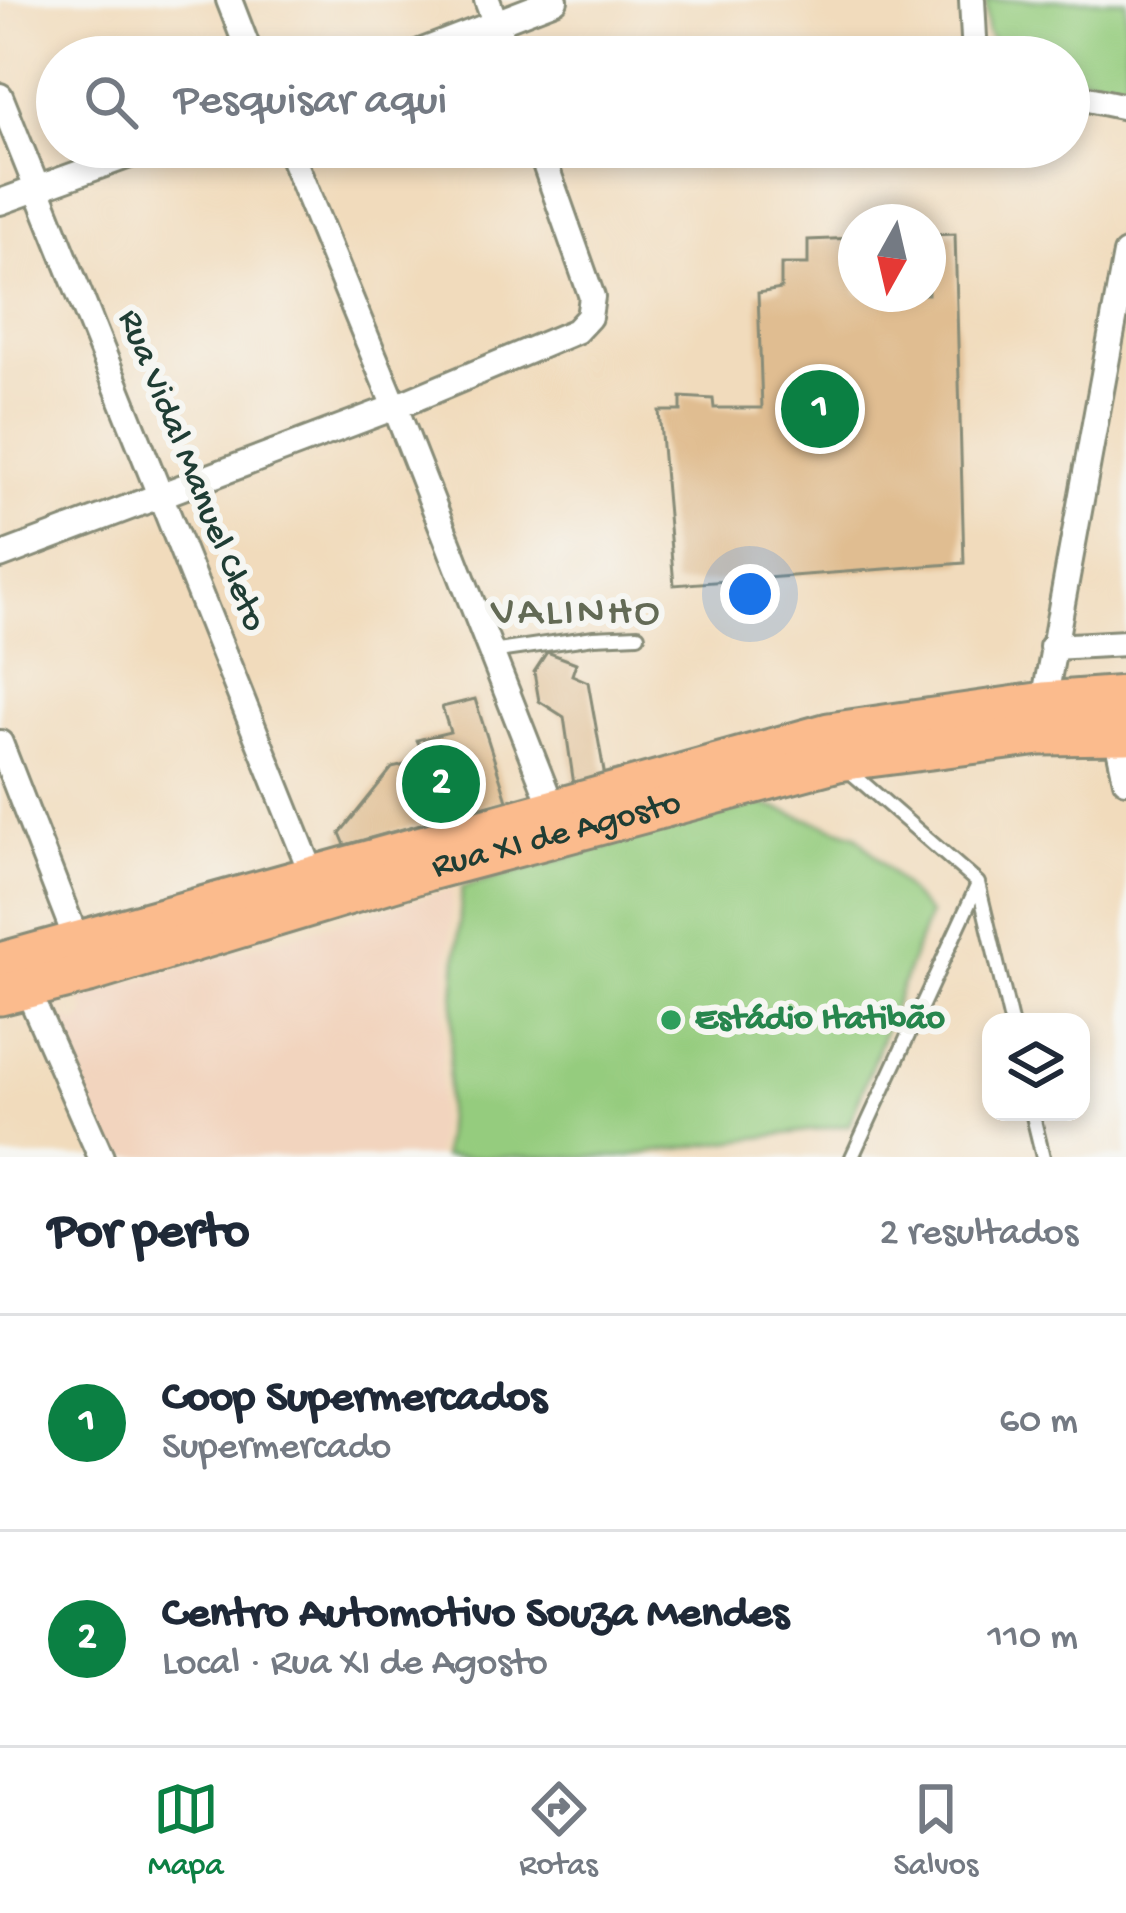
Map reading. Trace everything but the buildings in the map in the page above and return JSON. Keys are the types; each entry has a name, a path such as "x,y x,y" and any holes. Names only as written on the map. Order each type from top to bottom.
{"main road":[{"name":"Rua XI de Agosto","path":"9,982 77,941 830,733 1044,702 1123,721"},
{"name":"Rua XI de Agosto","path":"9,982 838,761 1123,721"},
{"path":"483,857 536,836 671,799 682,784 682,772"}],"street":[{"path":"229,0 243,36"},
{"path":"488,0 501,36"},
{"path":"468,36 555,0"},
{"path":"972,0 974,36"},
{"name":"Rua Vidal Manuel Cleto","path":"0,96 312,874"},
{"path":"1090,99 1126,107"},
{"path":"0,202 92,168"},
{"path":"296,168 552,807"},
{"path":"0,556 395,406 576,331 589,316 592,297 546,168"},
{"path":"1044,702 1126,254"},
{"path":"1052,647 1126,643"},
{"path":"1123,721 1126,780"},
{"path":"0,743 77,941"},
{"path":"9,982 100,1157"}],"lane":[{"path":"491,652 638,635"},
{"path":"838,761 978,883 1009,1013"},
{"path":"852,1157 978,883"},
{"path":"1034,1121 1042,1157"}],"shaded area":[{"path":"453,889 436,1157 114,1157 55,1016 77,1023 86,1015 81,997"}],"green space":[{"path":"986,0 1126,0 1126,81 1090,79 1090,36 990,36"},
{"name":"Estádio Itatibão","path":"760,803 856,835 929,914 849,1125 619,1157 443,1157 462,887"}],"place":[{"name":"Coop Supermercados","path":"820,409"},
{"name":"Centro Automotivo Souza Mendes","path":"441,784"},
{"name":"Estádio Itatibão","path":"671,1020"}],"district":[{"name":"VALINHO","path":"577,614"}]}
